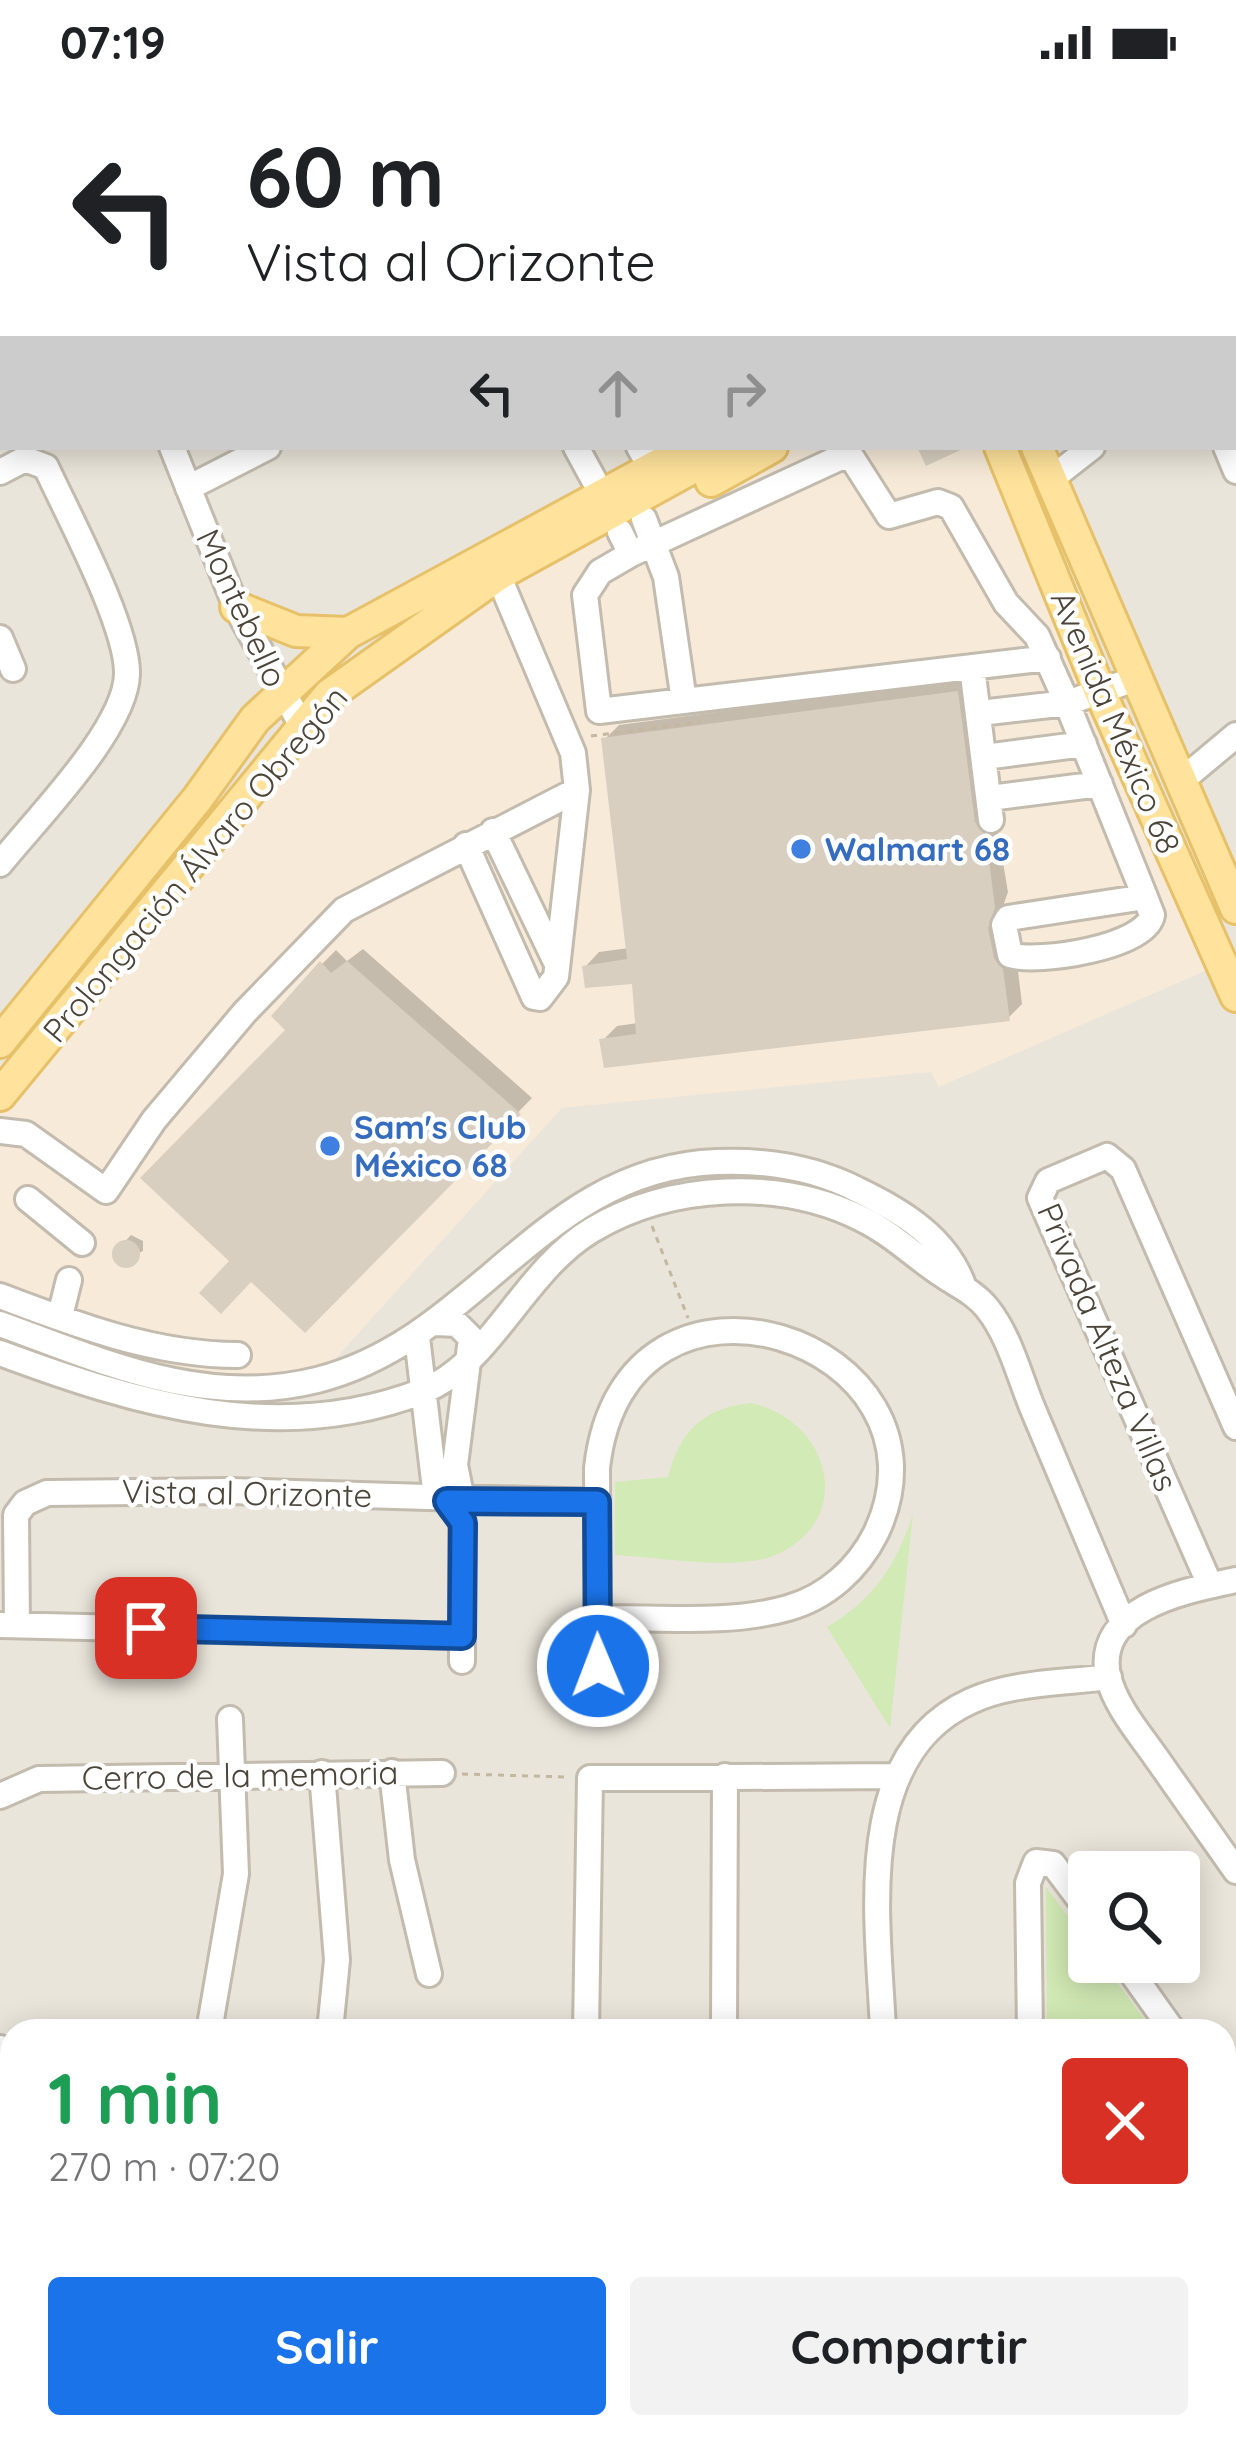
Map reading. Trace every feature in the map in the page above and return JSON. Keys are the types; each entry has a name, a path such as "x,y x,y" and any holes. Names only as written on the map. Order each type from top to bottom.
{"main road":[{"name":"Prolongación Álvaro Obregón","path":"430,584 476,544 594,480 683,450"},
{"name":"Prolongación Álvaro Obregón","path":"0,1042 198,798 244,733 348,633 649,462 714,450"},
{"name":"Prolongación Álvaro Obregón","path":"0,1095 329,695 459,604 638,537 768,450"},
{"name":"Avenida México 68","path":"1001,450 1101,694 1236,996"},
{"name":"Avenida México 68","path":"1038,450 1236,908"},
{"name":"Prolongación Álvaro Obregón","path":"503,585 649,462"},
{"path":"236,607 312,635 348,633"}],"street":[{"name":"Montebello","path":"173,450 236,607 280,694 302,726"},
{"path":"578,450 594,480"},
{"path":"1052,479 1088,450"},
{"path":"188,488 235,455"},
{"path":"573,753 599,711 585,595 600,572 638,537 839,458 852,458 889,516 938,502 950,507 1006,603 1028,625 1048,658 1145,897 1149,926 1099,949 1019,958 1008,950 1008,918 1145,897"},
{"path":"0,472 25,459 46,467 120,639 128,672 110,724 0,864"},
{"path":"638,537 684,701"},
{"path":"466,844 534,997 552,988 578,790 573,753 503,585"},
{"path":"0,638 14,669"},
{"path":"599,711 1048,658"},
{"path":"972,667 990,809 1100,784"},
{"path":"980,713 1067,703 1136,679"},
{"path":"1181,782 1236,736"},
{"path":"985,757 1084,744"},
{"path":"0,1131 26,1134 106,1191 154,1120 310,939 364,897 578,790"},
{"path":"494,832 557,964"},
{"name":"Privada Alteza Villas","path":"1210,1586 1040,1198 1048,1181 1107,1156 1123,1169 1236,1427"},
{"path":"0,1324 141,1376 222,1389 316,1380 380,1358 426,1330 545,1227 589,1196 663,1168 708,1162 780,1163 842,1181 919,1226 955,1263 963,1285"},
{"path":"0,1353 132,1400 213,1415 325,1414 426,1390 471,1360 529,1283 557,1256 607,1221 644,1207 754,1190 814,1200 862,1218 963,1285 1000,1330 1124,1624"},
{"path":"28,1199 82,1244"},
{"path":"60,1316 68,1280"},
{"path":"0,1296 169,1351 238,1355"},
{"path":"9,1625 462,1649 455,1465 461,1397 471,1360 464,1328 426,1330"},
{"path":"597,1618 762,1614 791,1608 825,1592 849,1572 879,1527 888,1472 884,1439 870,1406 844,1373 811,1347 773,1332 734,1328 695,1336 662,1351 620,1394 603,1426 597,1502 597,1618 598,1666"},
{"path":"426,1330 417,1363 426,1390 434,1481 458,1508"},
{"name":"Vista al Orizonte","path":"9,1625 16,1515 25,1503 47,1493 230,1491 458,1508 597,1502"},
{"path":"1236,1580 1173,1593 1124,1624 1108,1663 1108,1677 1120,1705 1236,1871"},
{"path":"883,2019 880,1849 898,1776 934,1728 970,1701 1108,1677"},
{"path":"211,2019 236,1874 230,1720"},
{"path":"392,1772 402,1860 429,1974"},
{"path":"322,1773 338,1960 331,2019"},
{"name":"Cerro de la memoria","path":"0,1796 39,1779 442,1773"},
{"path":"724,2019 725,1776"},
{"path":"586,2019 590,1778 898,1776"},
{"path":"1030,2019 1028,1883 1036,1862 1053,1864 1068,1884"},
{"path":"1139,1983 1164,2019"}],"path":[{"path":"644,1207 695,1336"},
{"path":"442,1773 590,1778"}],"shaded area":[{"path":"0,450 1236,450 1236,2019 0,2019 0,1089 12,1052 0,1066"},
{"path":"726,450 1001,450 1221,964 939,1087 931,1072 562,1108 316,1380 251,1390 0,1324 0,1094 380,656"}],"green space":[{"path":"751,1403 779,1413 816,1450 824,1474 824,1497 816,1520 799,1540 773,1556 738,1562 615,1555 615,1482 668,1477 679,1447 696,1425 719,1410"},
{"path":"913,1514 890,1728 827,1627 858,1605 881,1580"},
{"path":"1046,1887 1068,1917 1068,1983 1118,1983 1144,2019 1047,2019"}],"building":[{"path":"918,450 961,450 926,466"},
{"name":"Walmart 68","path":"958,691 975,822 986,836 995,908 988,928 994,958 1003,969 1010,1021 604,1068 599,1039 636,1034 632,984 585,988 582,966 627,959 601,738"},
{"name":"Sam's Club México 68","path":"320,961 331,973 347,961 521,1114 305,1333 251,1282 221,1314 199,1293 229,1261 140,1178 285,1030 271,1016"},
{"path":"126,1240 136,1244 140,1254 136,1264 126,1268 116,1264 112,1254 116,1244"}],"place":[{"name":"Walmart 68","path":"801,849"},
{"name":"Sam's Club México 68","path":"330,1146"}],"route":[{"path":"146,1628 462,1636 463,1523 447,1501 597,1502 598,1666"}]}
